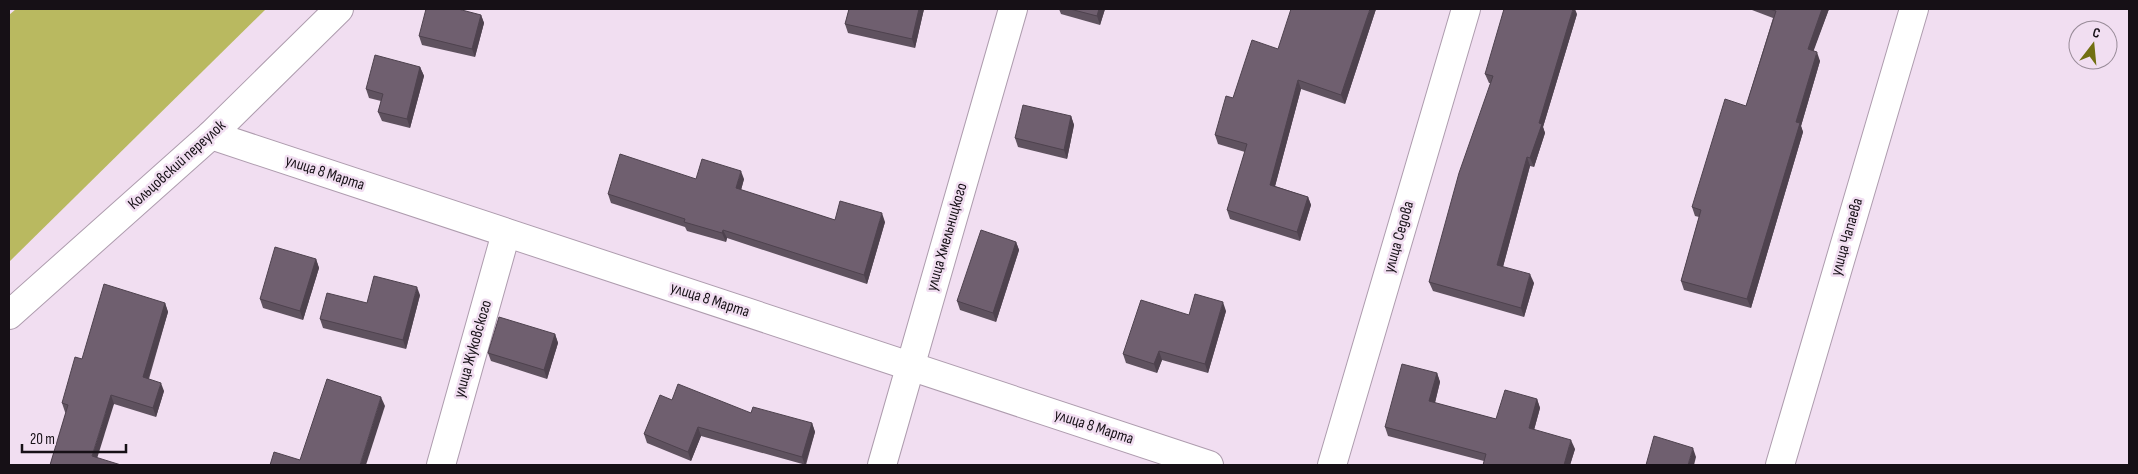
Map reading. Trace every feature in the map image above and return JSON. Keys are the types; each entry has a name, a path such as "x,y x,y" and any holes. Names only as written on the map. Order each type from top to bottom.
{"street":[{"name":"Кольцовский переулок","path":"9,315 211,135 339,9"},
{"name":"улица Хмельницкого","path":"882,465 1013,9"},
{"name":"улица Седова","path":"1332,465 1466,9"},
{"name":"улица Чапаева","path":"1780,465 1914,9"},
{"name":"улица 8 Марта","path":"211,135 1209,465"},
{"name":"улица Жуковского","path":"441,465 506,233"}],"shaded area":[{"path":"16,9 266,9 9,262 9,15"}],"building":[{"path":"426,9 458,9 481,15 472,49 419,36"},
{"path":"849,9 919,9 912,39 845,24"},
{"path":"1070,9 1099,9 1097,16"},
{"path":"1291,9 1370,9 1341,95 1298,80 1270,185 1308,197 1297,232 1227,210 1247,144 1215,135 1226,96 1233,98 1252,40 1278,49"},
{"path":"1504,9 1573,9 1539,123 1542,124 1530,158 1527,157 1497,265 1530,274 1521,308 1429,282 1459,173 1493,76 1485,74"},
{"path":"1769,9 1822,9 1808,49 1817,52 1796,122 1800,123 1747,299 1681,281 1701,210 1692,207 1725,99 1746,106 1776,11"},
{"path":"375,55 420,67 407,119 378,112 383,94 366,89"},
{"path":"1023,105 1071,116 1064,150 1015,138"},
{"path":"620,154 696,179 702,159 741,171 736,188 835,220 840,201 882,213 864,275 723,230 722,233 684,222 685,219 608,194"},
{"path":"981,230 1016,242 993,313 957,301"},
{"path":"275,247 316,259 300,311 260,299"},
{"path":"374,276 417,287 403,340 320,319 327,293 367,303"},
{"path":"104,284 165,303 143,377 161,383 153,408 111,395 92,456 121,465 50,465 68,405 62,403 75,357 82,359"},
{"path":"1195,294 1223,302 1205,364 1159,351 1154,364 1123,354 1141,300 1189,315"},
{"path":"499,317 555,334 544,370 488,353"},
{"path":"1402,364 1437,373 1429,401 1496,419 1505,390 1537,399 1529,428 1571,440 1564,465 1483,465 1486,454 1385,427"},
{"path":"327,379 381,397 360,465 270,465 274,452 300,460"},
{"path":"678,384 751,413 753,407 812,423 802,457 698,427 688,452 644,434 660,395 672,400"},
{"path":"1654,436 1693,448 1688,465 1646,465"}]}
